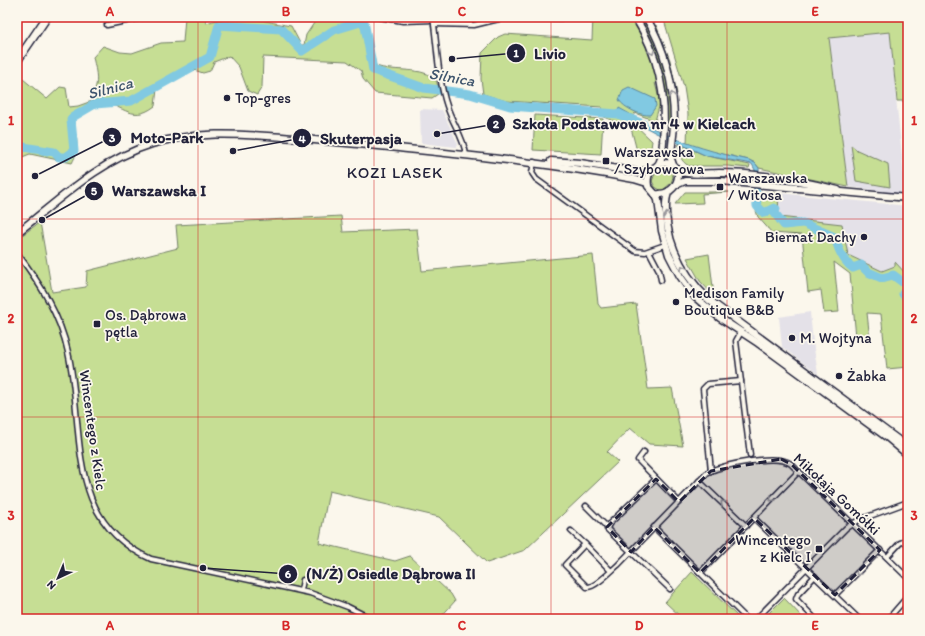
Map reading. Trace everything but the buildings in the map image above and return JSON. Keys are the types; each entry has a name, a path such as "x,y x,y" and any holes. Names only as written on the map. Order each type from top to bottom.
{"main road":[{"path":"17,61 47,17"},
{"path":"635,17 648,41 658,68 663,97 664,130 661,161 658,166"},
{"path":"646,17 657,40 669,73 674,106 671,159 677,170 685,173 722,173 767,176 851,193"},
{"path":"17,233 89,176 111,163 152,144 185,136 204,134 238,134 534,162 630,178 647,183 655,194 658,200 665,245 673,264 694,295 709,310 888,438 908,455"},
{"path":"543,163 571,162 638,172 650,170 665,163 673,165"},
{"path":"647,183 650,170"},
{"path":"676,185 678,178 677,170"},
{"path":"655,194 664,194 676,185 685,181 748,183 826,192 908,198"},
{"path":"669,191 666,196 666,209 672,243 686,272 701,293 908,447"}],"street":[{"path":"107,25 126,19 145,17"},
{"path":"379,17 474,26 507,17 561,18"},
{"path":"433,21 444,96 450,115 465,148 466,155"},
{"path":"534,162 532,173 536,179 635,251 649,251 665,245"},
{"path":"649,251 659,270 661,280"},
{"name":"Wincentego z Kielc","path":"17,253 46,295 64,336 71,366 86,485 96,511 108,529 129,548 160,562 301,590 335,601 372,619"},
{"path":"741,332 736,341 750,455"},
{"path":"711,471 703,389 708,384 741,381"},
{"path":"644,452 638,460 679,502"},
{"name":"Mikołaja Gomółki","path":"585,544 565,565 590,587 611,571 699,480 711,471 726,466 777,459 789,462 799,471 908,578"},
{"path":"700,573 799,471"},
{"path":"607,527 656,479"},
{"path":"699,480 746,526"},
{"path":"756,619 852,523 908,502"},
{"path":"586,506 630,552 670,589"},
{"path":"754,518 860,619"},
{"path":"654,527 747,619"},
{"path":"571,530 611,571"},
{"path":"887,557 900,543 908,540"},
{"path":"835,595 880,550"},
{"path":"815,576 796,598 815,619"},
{"path":"301,590 303,580"},
{"path":"888,619 908,596"}],"highlighted area":[{"path":"781,459 791,464 880,550 835,595 754,518 700,573 654,527 631,552 607,527 656,479 679,502 711,471"}],"shaded area":[{"path":"890,32 906,194 848,187 829,38"},
{"path":"420,109 442,110 458,144 456,147 421,143"},
{"path":"778,193 908,206 908,276 895,262 895,266 882,271 848,255 816,221 779,217"},
{"path":"810,312 818,374 782,347 779,317"}],"green space":[{"path":"185,17 205,17 206,23 230,18 249,18 291,26 301,45 304,45 306,35 318,17 366,17 376,66 427,74 436,80 438,94 432,98 375,93 363,79 361,71 347,61 263,57 262,87 257,95 248,91 239,67 229,56 214,62 210,71 203,73 194,70 157,89 155,106 146,111 132,113 113,105 105,104 96,105 86,109 72,121 77,148 75,158 72,163 30,154 17,159 17,106 19,100 17,95 17,74 47,99 60,87 66,88 69,107 78,106 92,101 91,94 94,91 97,81 93,57 103,46 120,52 132,53 161,43 183,42"},
{"path":"593,17 631,17 653,64 658,81 655,83 660,103 655,121 635,113 630,120 652,141 651,148 638,155 631,128 601,116 602,107 506,101 483,94 481,79 482,53 498,37 505,34 592,40"},
{"path":"638,17 642,17 649,30 664,70 670,99 671,128 667,126 664,83 656,56"},
{"path":"660,17 908,17 908,101 897,101 890,32 829,38 848,187 759,168 755,163 749,160 708,151 687,144 688,114 684,87 664,20"},
{"path":"656,25 670,60 677,94 675,92 668,60 654,26"},
{"path":"535,115 603,119 601,154 533,150"},
{"path":"679,144 707,156 750,165 749,168 727,166 689,166 680,156"},
{"path":"851,145 857,150 888,164 890,187 856,181"},
{"path":"664,166 671,170 673,177 671,183 662,191 655,187 652,181 655,174 663,169"},
{"path":"692,176 728,176 748,178 748,181 692,180"},
{"path":"685,192 729,192 702,194 703,203 675,204"},
{"path":"750,192 778,193 779,217 842,224 848,255 882,271 895,266 895,262 908,276 908,367 887,369 881,314 867,313 870,340 856,337 850,274 834,262 839,312 824,313 821,290 808,292 802,235 772,233 758,217"},
{"path":"662,208 672,247 681,270 696,291 709,304 734,321 732,323 717,312 692,288 683,274 675,260 669,244"},
{"path":"341,216 343,232 417,229 422,271 593,255 598,304 601,308 636,304 648,389 672,388 683,446 649,444 630,428 607,452 618,462 525,550 487,563 439,517 329,491 319,543 395,561 410,556 451,594 455,601 439,619 17,619 17,340 19,338 17,322 17,239 40,222 52,292 86,287 87,271 178,248 176,225"},
{"path":"709,254 714,296 700,281 687,258"},
{"path":"692,572 740,619 683,619 665,602"},
{"path":"784,598 804,619 763,619"}],"water":[{"path":"629,87 655,99 656,106 650,115 633,111 621,103 619,100 623,90"},
{"path":"619,108 652,128 680,140 755,163 759,168 759,205 756,205 755,170 752,164 707,156 656,133 618,112"}],"waterway":[{"name":"Silnica","path":"17,146 54,152 59,157 66,157 74,151 71,120 73,117 95,104 131,101 210,57 219,25 281,29 302,51 334,30 364,21 373,70 424,88 470,94 510,106 618,114 643,124"},
{"name":"Silnica","path":"756,193 757,206 764,213 774,208 776,209 774,212 784,225 803,223 835,237 841,254 849,265 853,268 861,265 868,272 882,278 893,275 908,286 903,294 908,299"}],"place":[{"name":"Livio","path":"452,59"},
{"name":"Top-gres","path":"227,98"},
{"name":"Szkoła Podstawowa nr 4 w Kielcach","path":"437,134"},
{"name":"Skuterpasja","path":"233,151"},
{"name":"Warszawska / Szybowcowa","path":"606,161"},
{"name":"Moto-Park","path":"35,176"},
{"name":"Warszawska / Witosa","path":"720,187"},
{"name":"Warszawska I","path":"42,220"},
{"name":"Biernat Dachy","path":"864,237"},
{"name":"Medison Family Boutique B&B","path":"676,302"},
{"name":"Os. Dąbrowa pętla","path":"97,324"},
{"name":"M. Wojtyna","path":"792,338"},
{"name":"Żabka","path":"839,376"},
{"name":"Wincentego z Kielc I","path":"819,549"},
{"name":"(N/Ż) Osiedle Dąbrowa II","path":"203,568"}],"district":[{"name":"KOZI LASEK","path":"395,172"}]}
